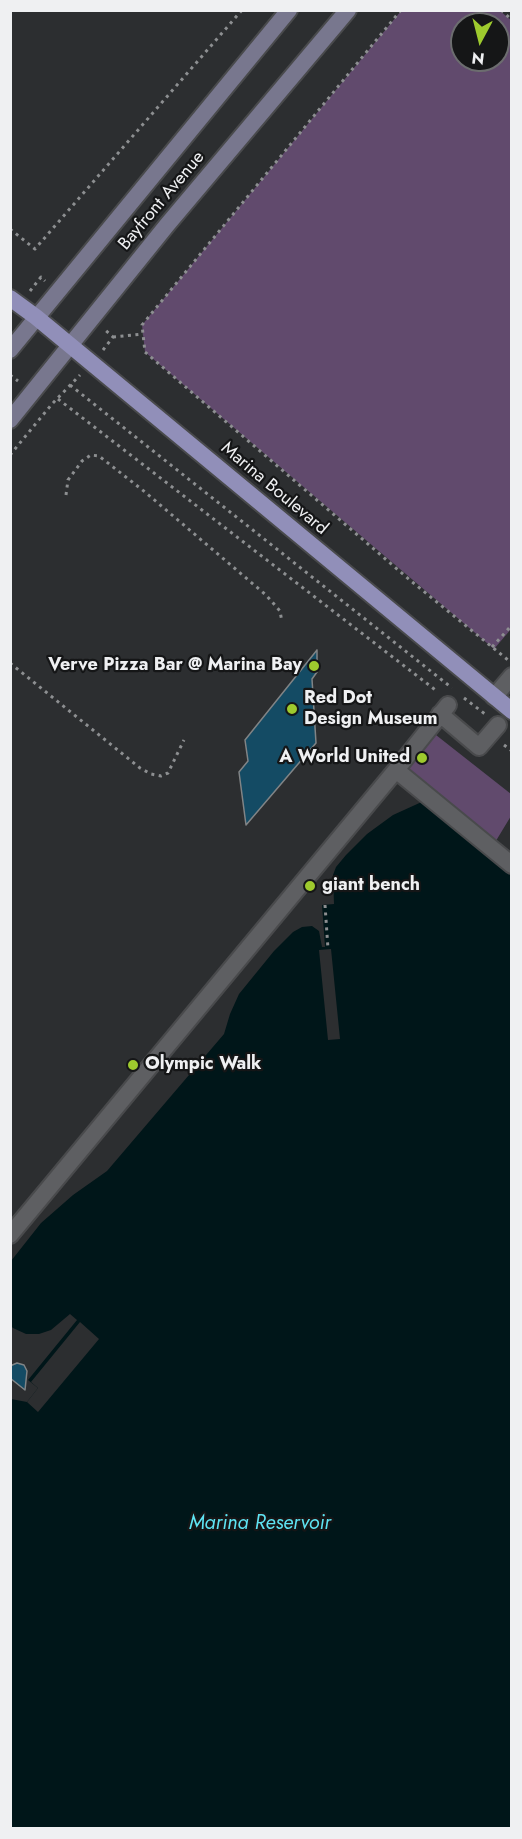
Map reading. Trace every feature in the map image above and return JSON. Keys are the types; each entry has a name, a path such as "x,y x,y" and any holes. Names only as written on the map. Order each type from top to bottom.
{"main road":[{"name":"Bayfront Avenue","path":"10,350 290,10"},
{"name":"Bayfront Avenue","path":"10,420 167,225 348,10"},
{"name":"Marina Boulevard","path":"10,298 36,317 512,711"}],"street":[{"path":"494,696 512,676"},
{"path":"10,1235 396,770 447,702 479,747 494,729"},
{"path":"396,770 512,865"}],"path":[{"path":"10,229 35,249 242,10"},
{"path":"401,10 142,325 145,352 411,581 512,663"},
{"path":"501,10 512,20"},
{"path":"113,337 143,334"},
{"path":"10,454 70,385 452,688"},
{"path":"58,399 447,702 494,729 512,751"},
{"path":"66,495 68,480 82,461 91,455 99,456 266,595 280,611 282,622"},
{"path":"492,648 512,625"},
{"path":"10,663 140,768 151,774 161,776 168,773 184,740"},
{"path":"325,905 328,949"}],"shaded area":[{"path":"401,11 501,12 450,12 450,72 510,72 511,20 512,628 494,649 145,352 142,325"},
{"path":"436,735 511,794 511,816 491,849 396,770"}],"water":[{"name":"Marina Reservoir","path":"426,800 511,870 511,1828 11,1828 11,1399 27,1402 38,1388 28,1380 77,1320 70,1314 51,1330 39,1334 26,1334 13,1328 10,1325 11,1261 41,1223 73,1195 107,1171 224,1034 239,994 274,951 293,932 302,927 312,926 319,931 322,947 325,947 322,905 334,904 333,875 336,867 367,834 393,815"}],"pier":[{"path":"331,949 340,1039 328,1040 319,950"},
{"path":"80,1322 99,1339 38,1412 27,1402 38,1388 31,1382"}],"building":[{"name":"Red Dot Design Museum","path":"317,650 317,672 312,679 316,743 246,825 239,772 248,761 245,740"},
{"path":"17,1363 24,1365 27,1371 25,1390 10,1378 10,1366"}],"place":[{"name":"Verve Pizza Bar @ Marina Bay","path":"314,666"},
{"name":"Red Dot Design Museum","path":"292,709"},
{"name":"A World United","path":"422,758"},
{"name":"giant bench","path":"310,886"},
{"name":"Olympic Walk","path":"133,1065"}]}
